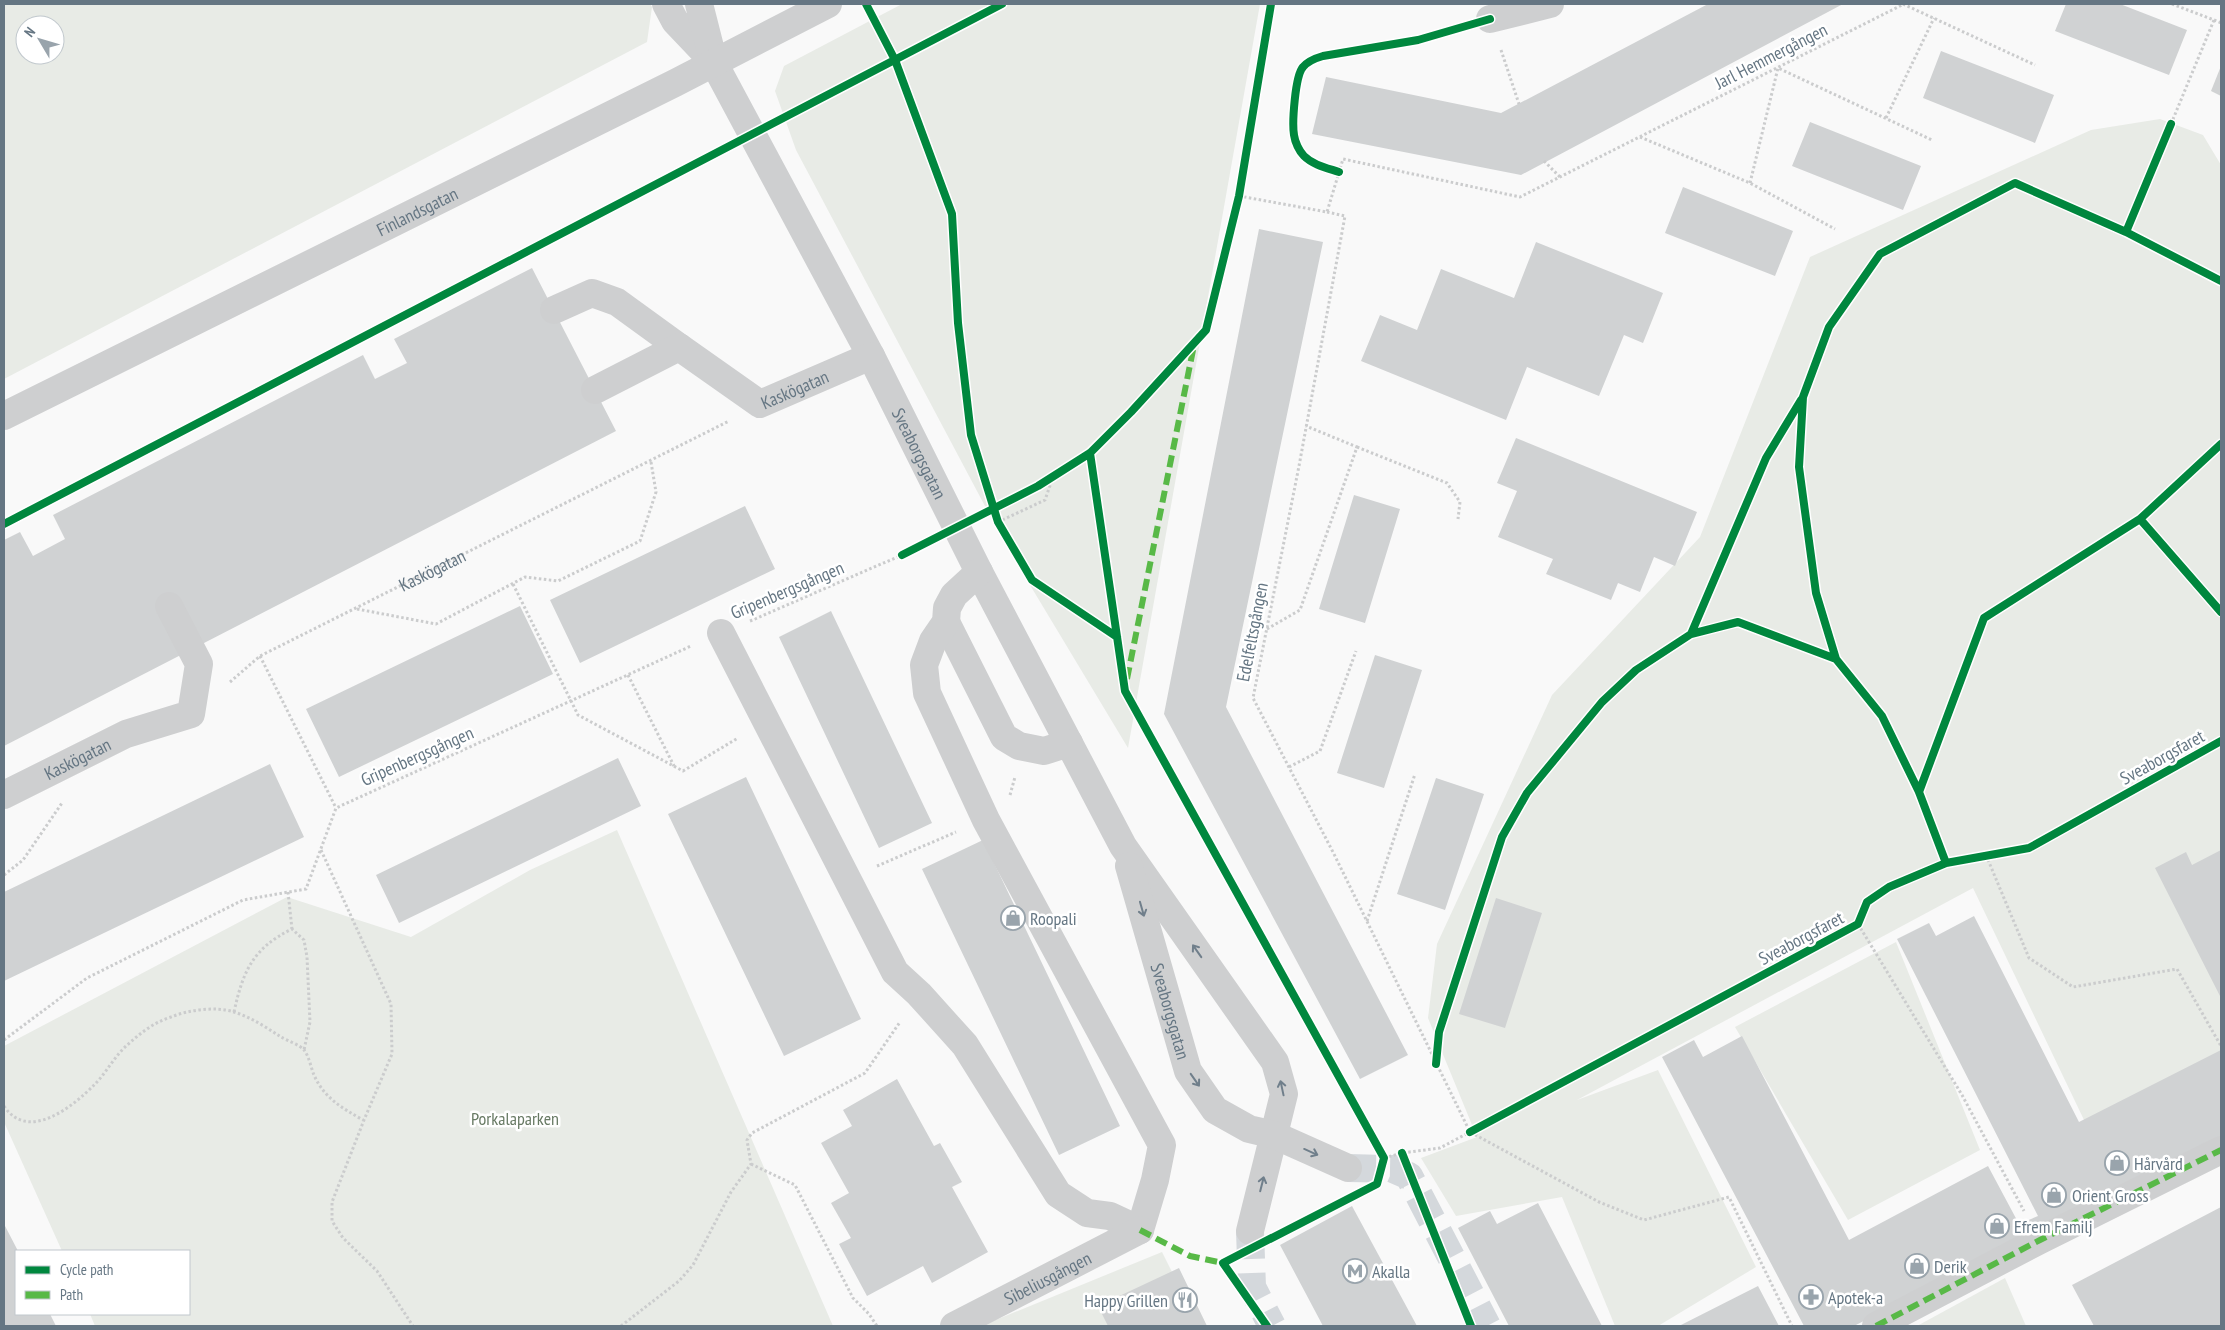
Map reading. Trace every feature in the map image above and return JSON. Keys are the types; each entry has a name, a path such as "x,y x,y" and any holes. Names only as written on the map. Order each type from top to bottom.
{"street":[{"name":"Sveaborgsgatan","path":"666,4 675,21 714,63 871,356 979,572 1123,846 1275,1062 1284,1094 1250,1231"},
{"name":"Sveaborgsgatan","path":"700,4 714,63"},
{"name":"Finlandsgatan","path":"4,416 714,63 828,4"},
{"path":"1490,19 1550,4"},
{"path":"554,310 592,293 617,302 760,404"},
{"path":"594,390 679,347"},
{"name":"Kaskögatan","path":"760,404 871,356"},
{"path":"721,633 895,972 919,994 964,1045 1058,1194 1087,1213 1110,1216 1140,1230 1155,1180 1162,1145 986,820 927,693 924,665 933,641 946,622 947,608 954,595 979,572"},
{"path":"169,606 198,664 191,714"},
{"path":"946,622 1004,737 1019,746 1044,751 1069,743"},
{"name":"Kaskögatan","path":"4,795 126,734 191,714"},
{"name":"Sveaborgsgatan","path":"1123,846 1188,1071 1215,1110 1249,1129 1274,1135 1348,1168"},
{"path":"1876,1326 2040,1240 2221,1150"},
{"name":"Sibeliusgången","path":"954,1326 1140,1230"}],"path":[{"path":"1904,4 2035,65"},
{"path":"2172,4 2221,23"},
{"path":"1886,118 1934,18"},
{"path":"1490,19 1520,104"},
{"path":"2168,133 2214,20"},
{"path":"1750,183 1778,68 1932,140"},
{"path":"1640,137 1750,183 1835,229"},
{"path":"1544,161 1560,178"},
{"path":"1240,196 1327,212 1339,172 1330,169"},
{"path":"1237,206 1241,187"},
{"path":"1306,426 1447,482 1460,502 1458,519"},
{"path":"1267,629 1300,610 1357,447"},
{"path":"356,608 436,624 526,577 558,581 640,541 656,492 651,462"},
{"path":"1038,486 1060,472"},
{"path":"998,522 1045,500 1053,477"},
{"path":"996,514 1003,531"},
{"path":"902,555 910,551"},
{"path":"513,584 578,714 683,771 766,722"},
{"path":"1289,768 1320,751 1356,651"},
{"path":"4,1040 87,978 243,900 306,889 336,808 260,656"},
{"path":"628,675 674,766"},
{"path":"1367,922 1415,774"},
{"path":"1009,798 1016,775"},
{"path":"4,875 23,860 64,800"},
{"path":"846,879 986,820"},
{"path":"321,849 391,1004 392,1054 332,1202 332,1221 343,1238 377,1271 414,1326"},
{"path":"1995,854 1982,856 2029,958 2073,987 2177,969 2221,1046"},
{"path":"288,892 292,929 304,940 307,956 310,1022 304,1050 315,1078 325,1094 336,1105 364,1120"},
{"path":"1860,920 1962,1095 2040,1240"},
{"path":"234,1012 241,982 249,965 261,950 277,936 292,929"},
{"path":"621,1326 679,1281 692,1265 731,1192 751,1164 747,1140 752,1133 865,1073 919,994"},
{"path":"4,1106 8,1113 18,1120 29,1123 47,1118 81,1098 97,1082 122,1050 150,1026 172,1016 192,1012 234,1012 304,1050"},
{"path":"1436,1064 1438,1048"},
{"path":"1384,1158 1402,1153 1440,1148 1479,1127"},
{"path":"1470,1132 1599,1202 1644,1220 1729,1197 1792,1326"},
{"path":"1380,1150 1384,1158 1382,1167"},
{"path":"1402,1153 1406,1162"},
{"path":"751,1164 796,1185 853,1298 869,1314 877,1326"}],"green space":[{"path":"4,4 650,4 652,7 647,42 4,379"},
{"path":"902,4 1260,4 1128,748 1003,540 796,150 775,91 784,66"},
{"path":"2160,119 2203,135 2221,165 2221,1110 2107,1168 1973,888 1577,1100 1658,1070 1756,1267 1658,1326 1615,1326 1562,1197 1456,1216 1421,1158 1477,1137 1428,1018 1437,944 1552,695 1700,537 1810,257 2091,130"},
{"name":"Porkalaparken","path":"617,830 833,1326 95,1326 90,1315 190,1315 190,1250 62,1250 4,1122 4,1046 287,897 411,937 530,870"},
{"path":"1896,942 1980,1150 1848,1220 1735,1027"},
{"path":"1162,1252 1199,1326 981,1326"},
{"path":"2005,1278 2026,1326 1917,1326"}],"building":[{"path":"1708,4 1843,4 1521,175 1312,134 1326,77 1501,113"},
{"path":"2066,4 2120,4 2187,30 2169,75 2055,31"},
{"path":"1941,51 2054,95 2035,143 1923,98"},
{"path":"2221,66 2221,96 2211,91"},
{"path":"1810,122 1921,166 1903,210 1792,166"},
{"path":"1683,187 1793,231 1775,276 1665,233"},
{"path":"1259,229 1323,242 1226,707 1408,1055 1360,1079 1164,714"},
{"path":"1536,242 1663,293 1643,343 1624,335 1599,396 1527,367 1506,420 1361,361 1380,315 1417,330 1441,269 1514,298"},
{"path":"532,268 616,431 4,746 4,540 20,532 33,556 65,539 53,515 363,355 375,379 407,363 394,339"},
{"path":"1516,438 1697,512 1675,566 1654,557 1640,592 1618,583 1611,600 1546,574 1553,559 1498,537 1517,491 1497,483"},
{"path":"1354,495 1400,509 1365,623 1319,609"},
{"path":"745,506 775,569 580,663 550,600"},
{"path":"520,606 553,674 339,777 306,709"},
{"path":"831,611 932,823 879,848 779,637"},
{"path":"1375,655 1422,670 1384,788 1337,773"},
{"path":"618,758 641,806 399,923 376,875"},
{"path":"270,764 304,837 4,981 4,892"},
{"path":"746,777 861,1019 784,1056 668,814"},
{"path":"1436,778 1484,794 1445,910 1397,894"},
{"path":"983,840 1120,1126 1059,1155 922,869"},
{"path":"2221,850 2221,998 2155,868 2186,852 2192,865"},
{"path":"1496,898 1542,913 1505,1028 1459,1014"},
{"path":"1974,916 2079,1122 2221,1050 2221,1138 1854,1326 1804,1326 1662,1057 1694,1040 1703,1057 1742,1036 1849,1240 1988,1166 2019,1224 2038,1216 1897,939 1929,923 1936,936"},
{"path":"897,1079 934,1146 940,1143 962,1182 952,1187 988,1252 932,1283 923,1266 867,1296 839,1244 851,1238 831,1203 849,1193 821,1143 852,1126 843,1110"},
{"path":"1538,1203 1602,1326 1509,1326 1458,1228 1490,1211 1497,1224"},
{"path":"1352,1206 1417,1326 1323,1326 1280,1245"},
{"path":"2221,1207 2221,1326 2094,1326 2072,1285"},
{"path":"4,1224 17,1250 15,1250 15,1315 50,1315 56,1326 4,1326"},
{"path":"1179,1268 1207,1326 1108,1326 1098,1306"},
{"path":"1758,1286 1779,1326 1679,1326"}],"tunnel":[{"path":"1348,1168 1393,1169 1409,1176 1487,1326"},
{"path":"1250,1231 1252,1287 1272,1326"}],"marked path":[{"path":"1127,679 1194,345"},
{"path":"1876,1326 2040,1240 2221,1150"},
{"path":"1140,1230 1190,1256 1223,1263"}],"cycle path":[{"path":"866,4 895,60 952,214 958,323 971,435 998,522 1032,580 1117,637"},
{"path":"4,524 1002,4"},
{"path":"902,555 1038,486 1090,453 1131,412 1206,330 1239,196 1271,4"},
{"path":"1339,172 1312,162 1300,152 1295,141 1293,129 1295,100 1298,80 1303,67 1312,60 1323,56 1418,40 1490,19"},
{"path":"2126,232 2171,124"},
{"path":"1836,659 1816,593 1799,467 1803,397 1829,327 1880,254 2015,183 2126,232 2221,281"},
{"path":"1691,634 1766,458 1801,400"},
{"path":"1919,792 1984,618 2140,519 2221,444"},
{"path":"1090,453 1125,691 1384,1158 1377,1184 1223,1263 1267,1326"},
{"path":"2140,519 2221,612"},
{"path":"1436,1064 1439,1032 1502,837 1527,793 1602,702 1636,670 1691,634 1738,622 1836,659 1882,716 1919,792 1946,863"},
{"name":"Sveaborgsfaret","path":"1470,1132 1858,924 1867,902 1889,887 1946,863 2029,848 2221,741"},
{"path":"1402,1153 1471,1326"}],"place":[{"name":"Roopali","path":"1013,918"},
{"name":"Hårvård","path":"2117,1163"},
{"name":"Orient Gross","path":"2054,1195"},
{"name":"Efrem Familj","path":"1997,1226"},
{"name":"Derik","path":"1917,1266"},
{"name":"Akalla","path":"1355,1271"},
{"name":"Apotek-a","path":"1811,1297"},
{"name":"Happy Grillen","path":"1185,1300"}]}
